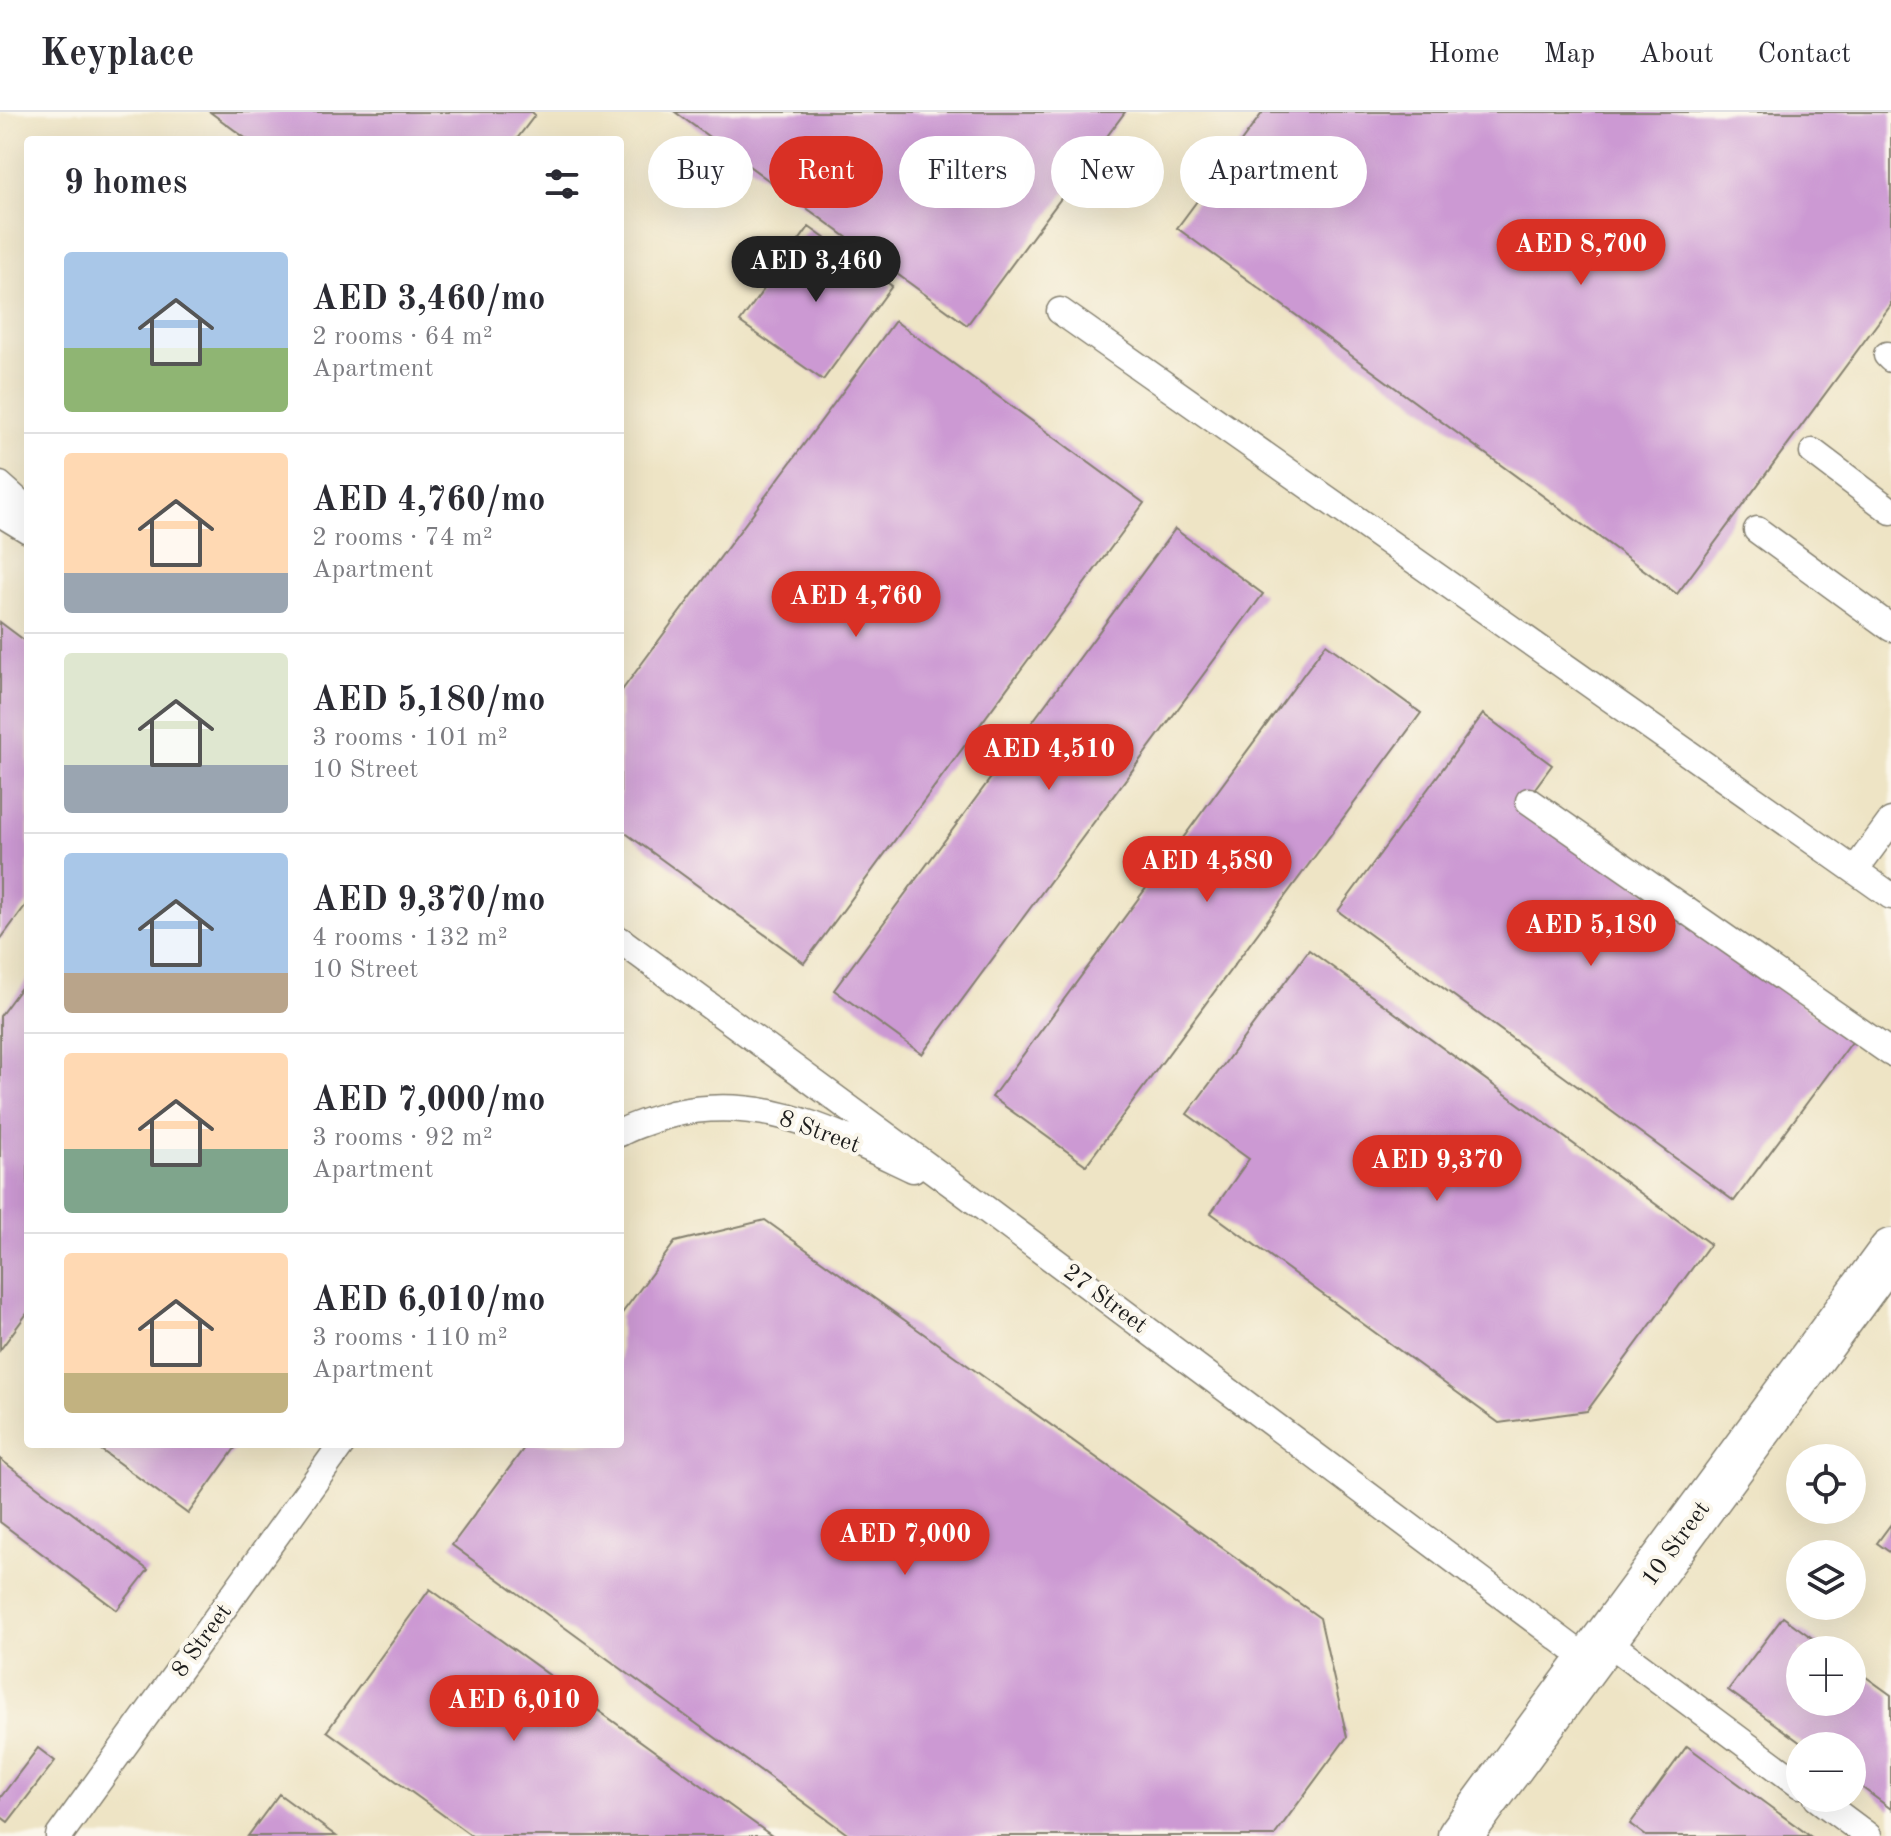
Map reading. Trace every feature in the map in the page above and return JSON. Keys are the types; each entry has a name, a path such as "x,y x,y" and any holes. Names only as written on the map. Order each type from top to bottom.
{"street":[{"name":"10 Street","path":"1460,1836 1891,1251"}],"lane":[{"path":"1060,311 1891,896"},
{"path":"1813,452 1891,511"},
{"path":"0,485 24,506"},
{"path":"0,513 24,528"},
{"path":"1757,530 1891,628"},
{"path":"1529,801 1891,1053"},
{"path":"1855,870 1891,821"},
{"name":"27 Street","path":"624,943 1596,1650 1786,1776"},
{"name":"8 Street","path":"624,1131 689,1110 757,1109 790,1116 822,1128 967,1195"},
{"name":"8 Street","path":"59,1836 339,1448"},
{"path":"1836,1812 1868,1836"}],"building":[{"path":"210,112 532,112 535,115 519,136 243,136"},
{"path":"675,112 1125,112 1107,136 1051,136 1051,208 1054,208 967,325 807,208 883,208 883,136 769,136 769,181 753,169 753,136 708,136"},
{"path":"1263,112 1891,112 1891,305 1677,594 1177,228 1192,208 1367,208 1367,136 1245,136"},
{"path":"809,227 892,286 823,380 740,322"},
{"path":"895,321 1144,503 804,963 624,832 624,688"},
{"path":"1175,529 1263,594 922,1054 834,990"},
{"path":"0,622 24,640 24,907 0,940"},
{"path":"1326,644 1421,713 1086,1165 992,1097"},
{"path":"1483,714 1552,765 1525,802 1852,1042 1734,1201 1338,911"},
{"path":"1309,950 1710,1244 1587,1411 1499,1423 1211,1213 1249,1159 1187,1114"},
{"path":"24,983 24,1317 0,1350 0,1016"},
{"path":"765,1220 1320,1618 1347,1737 1274,1836 850,1836 452,1545 524,1448 624,1448 624,1311 675,1242"},
{"path":"98,1448 235,1448 188,1514"},
{"path":"0,1459 148,1570 117,1610 0,1522"},
{"path":"1891,1524 1891,1553 1877,1543"},
{"path":"430,1589 772,1836 472,1836 327,1731"},
{"path":"1783,1617 1809,1636 1786,1636 1786,1716 1866,1716 1866,1677 1891,1695 1891,1809 1866,1790 1866,1732 1786,1732 1728,1690"},
{"path":"1687,1746 1810,1836 1646,1836 1630,1824"},
{"path":"38,1748 55,1761 8,1822 0,1816 0,1798"},
{"path":"279,1794 336,1836 248,1836"}]}
